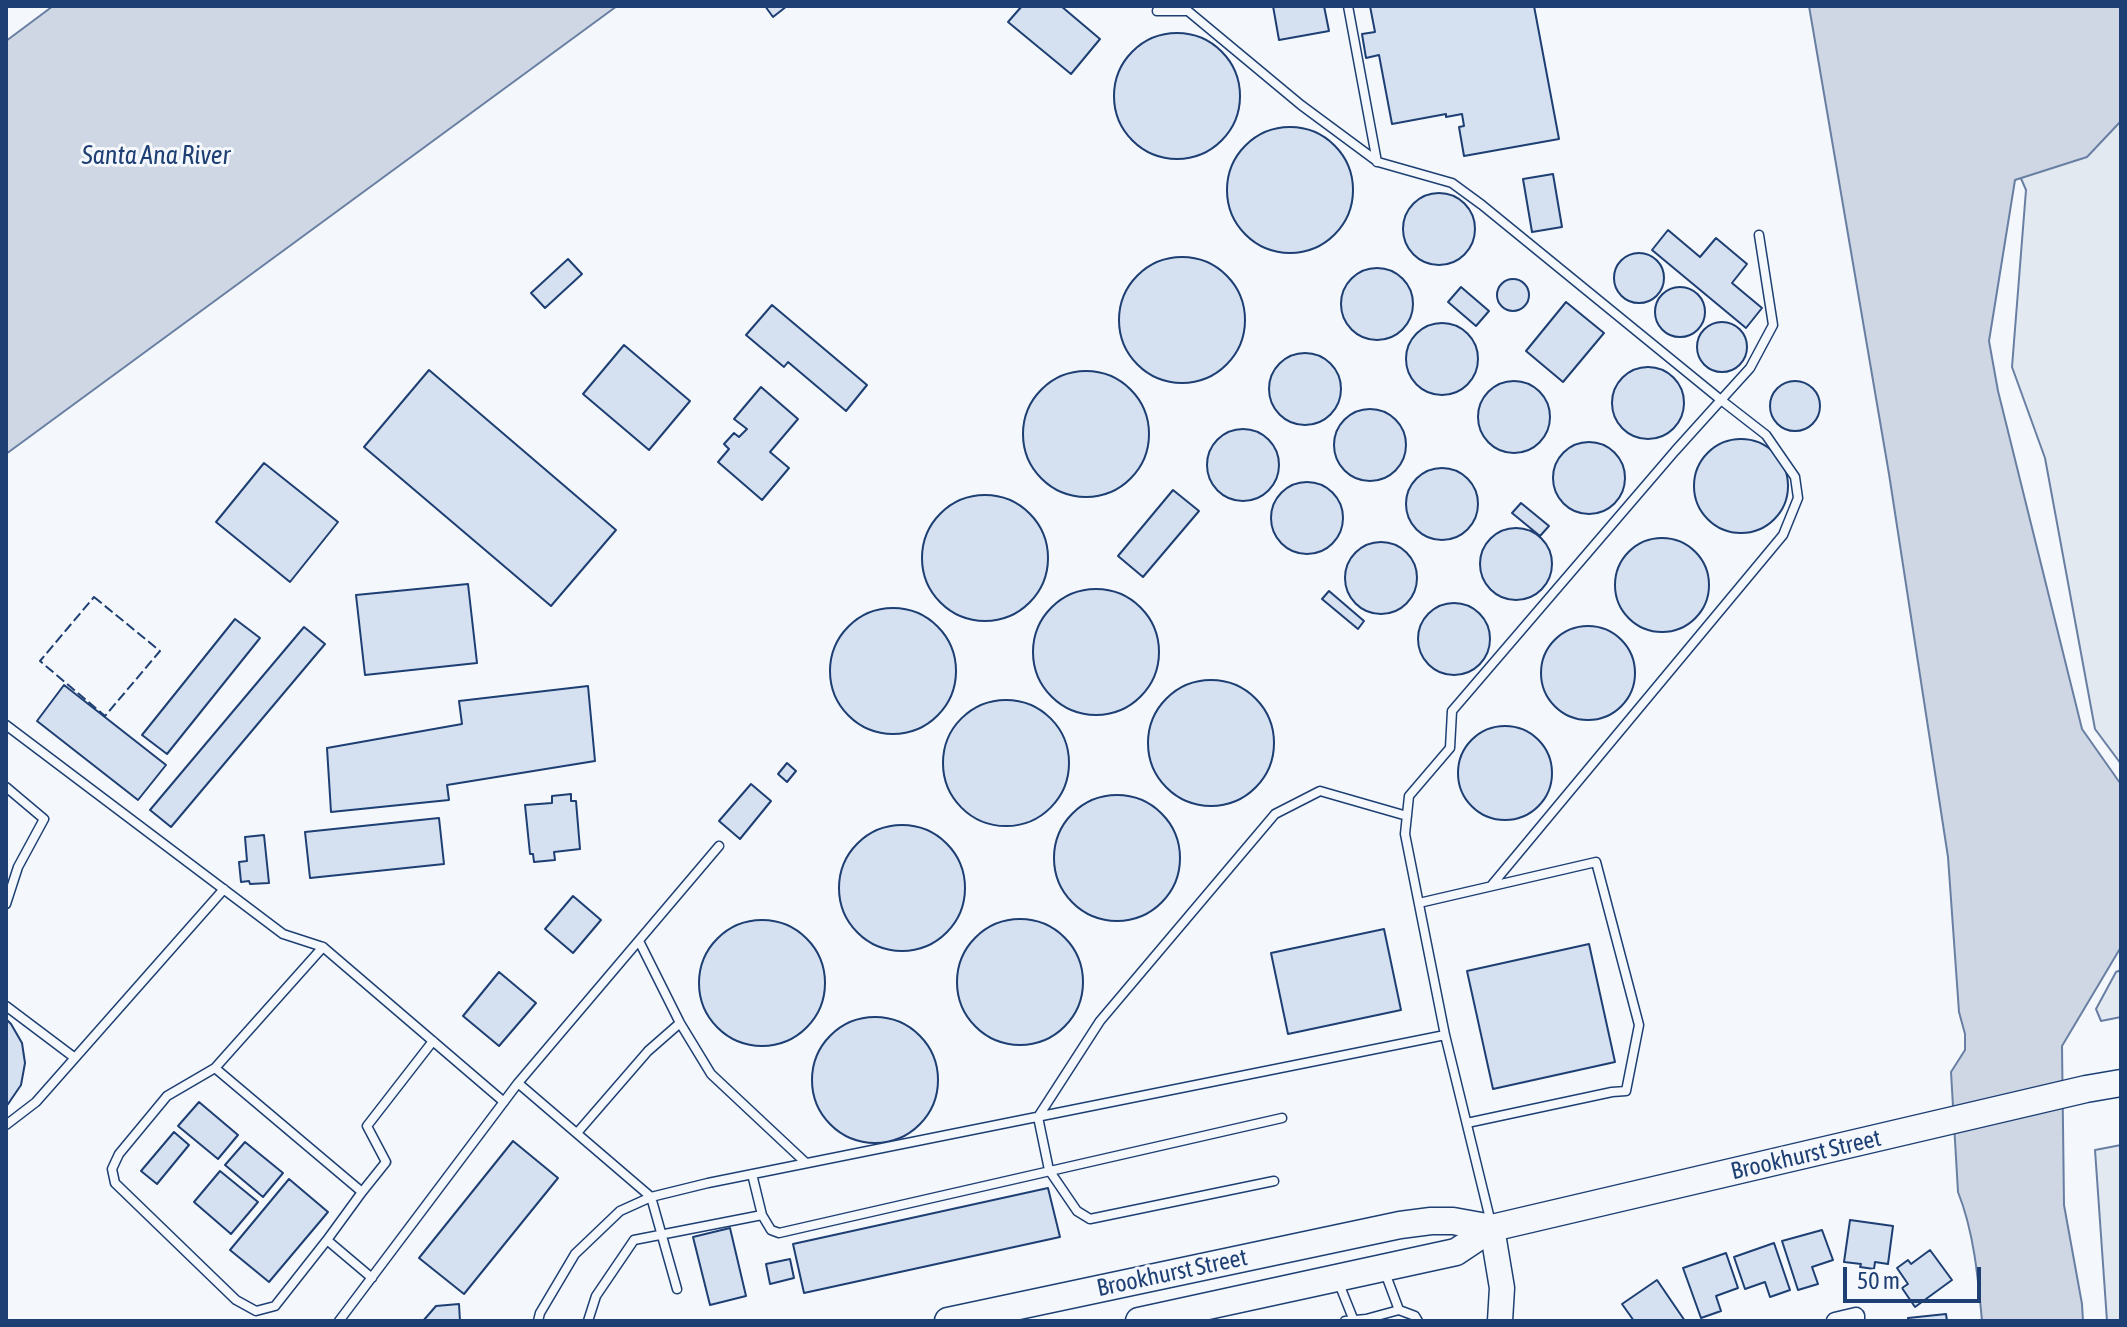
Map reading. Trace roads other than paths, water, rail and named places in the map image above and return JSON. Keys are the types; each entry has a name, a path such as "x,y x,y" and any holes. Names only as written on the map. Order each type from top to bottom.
{"main road":[{"name":"Brookhurst Street","path":"1139,1321 1456,1252 1492,1228 2121,1083"},
{"name":"Brookhurst Street","path":"948,1321 1400,1225 1453,1221 1492,1228"}],"street":[{"path":"1492,1228 1502,1288 1500,1321"},
{"path":"1835,1321 1856,1319"}],"lane":[{"path":"1348,6 1378,162"},
{"path":"1157,11 1188,11 1301,105 1378,162 1452,183 1766,435 1795,477 1798,498 1783,535 1491,886"},
{"path":"1492,1228 1445,1035 1405,834 1409,796 1450,748 1452,711 1750,368 1773,325 1759,235"},
{"path":"6,725 283,934 323,947 504,1102"},
{"path":"6,787 44,819 18,867 6,904"},
{"path":"1274,1181 1090,1219 1077,1211 1049,1170 1038,1117 1100,1021 1275,814 1320,791 1407,816"},
{"path":"339,1321 518,1083 719,846"},
{"path":"1419,903 1596,862 1639,1025 1626,1091 1467,1123"},
{"path":"6,1125 36,1102 224,889"},
{"path":"639,941 680,1023 711,1074 806,1163"},
{"path":"323,947 215,1068 167,1096 119,1154 112,1169 115,1183 236,1300 256,1311 275,1306 327,1240 386,1162 367,1126 433,1041"},
{"path":"6,1006 75,1058"},
{"path":"577,1133 648,1051 680,1023"},
{"path":"538,1321 575,1254 620,1211 651,1197 1445,1035"},
{"path":"215,1068 362,1192"},
{"path":"518,1083 651,1197 677,1289"},
{"path":"752,1174 762,1215 771,1230 779,1233 1282,1118"},
{"path":"588,1321 596,1296 634,1240 762,1215"},
{"path":"327,1240 372,1278"},
{"path":"1384,1268 1399,1310"},
{"path":"1337,1278 1354,1321"},
{"path":"1345,1321 1399,1310 1415,1316 1418,1321"}],"water":[{"name":"Santa Ana River","path":"53,6 617,6 6,454 6,41"},
{"path":"1809,6 2121,6 2121,121 2087,157 2015,180 1989,341 1998,391 2082,729 2120,783 2121,947 2062,1046 2064,1205 2083,1321 1982,1321 1972,1239 1958,1192 1951,1072 1965,1050 1965,1034 1959,1012 1948,857 1889,474"}]}
